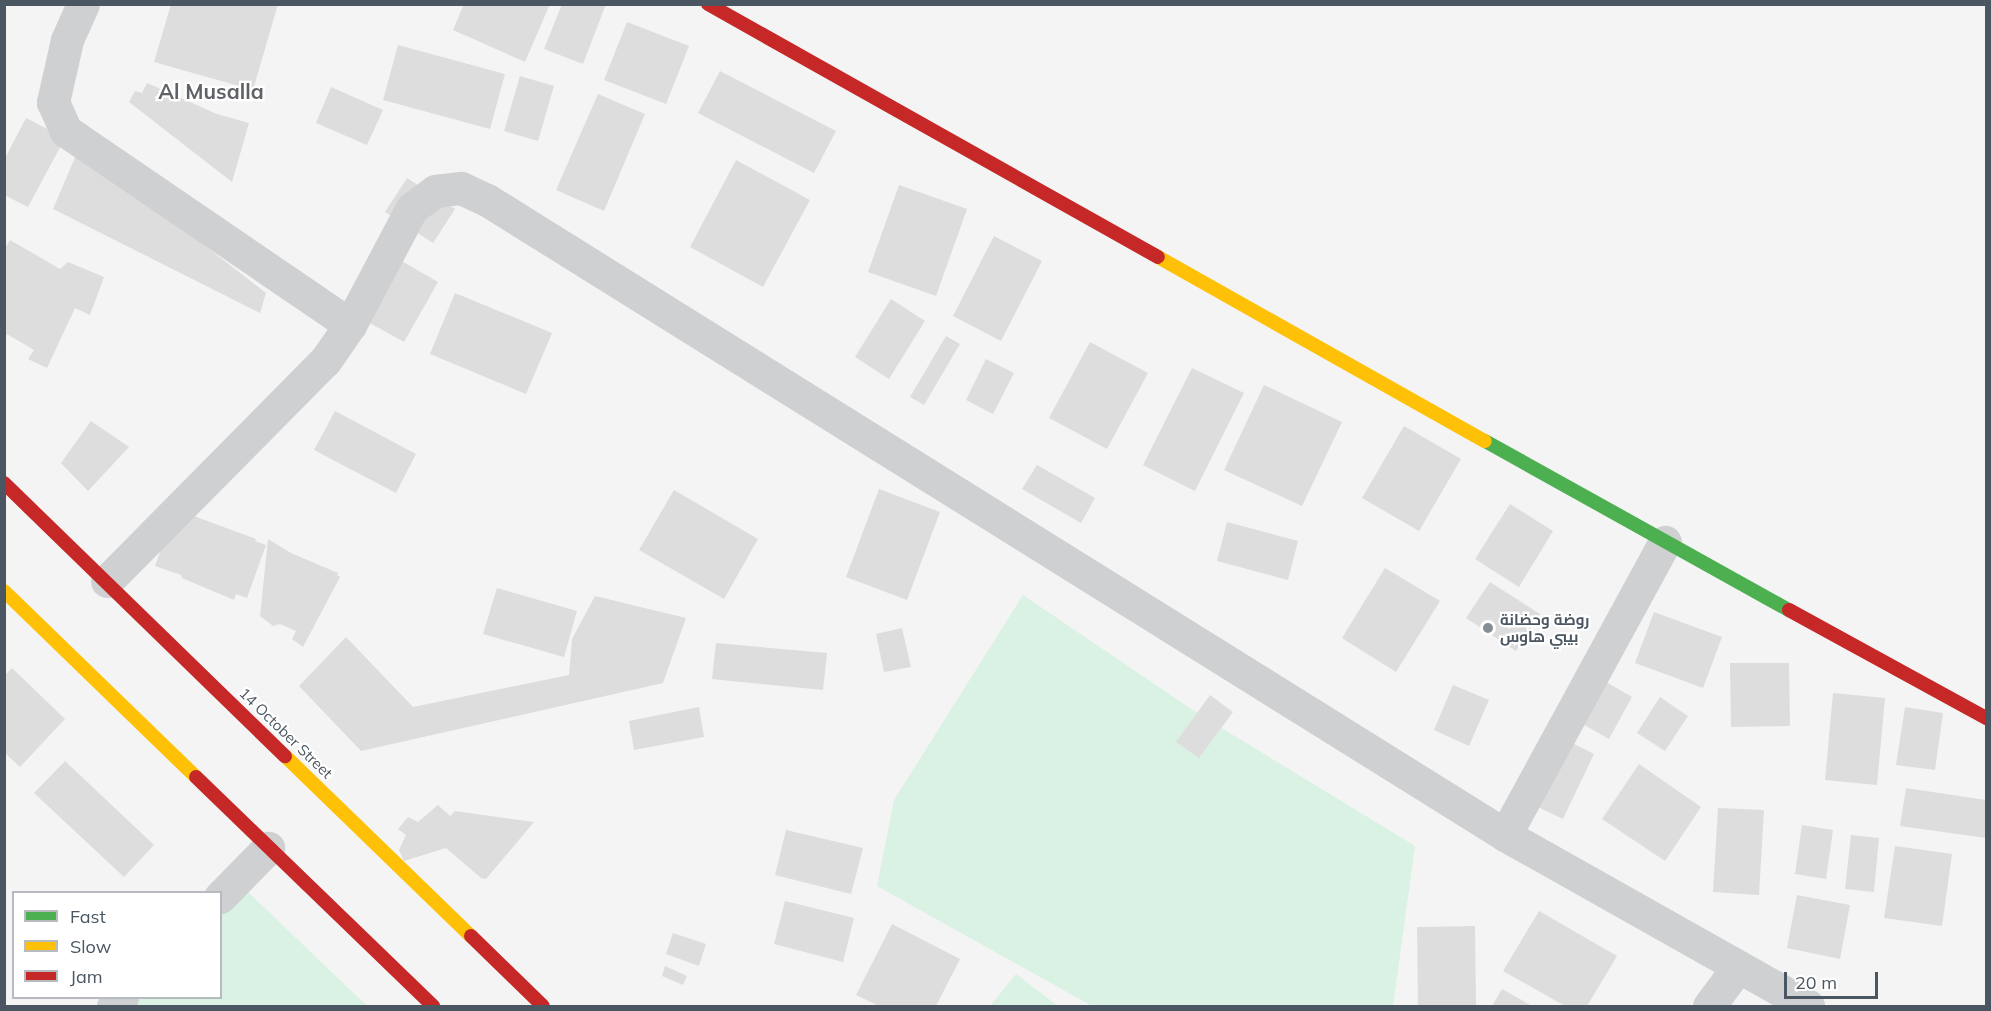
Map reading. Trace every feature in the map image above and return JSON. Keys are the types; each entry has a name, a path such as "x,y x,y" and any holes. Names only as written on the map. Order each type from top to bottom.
{"street":[{"path":"83,4 67,40 54,102 66,131 350,325"},
{"path":"708,4 1665,542 1986,718"},
{"path":"107,581 325,361 350,325 412,208 435,191 461,188 497,206 1505,835 1808,1006"},
{"name":"14 October Street","path":"4,483 543,1006"},
{"path":"1505,835 1665,542"},
{"path":"4,591 433,1006"},
{"path":"222,895 268,848"},
{"path":"1709,1006 1738,967"}],"green space":[{"path":"1023,595 1197,713 1415,846 1393,1006 1092,1006 877,886 894,800"},
{"path":"245,889 367,1006 123,1006 132,999 222,999 222,912"},
{"path":"1016,974 1058,1006 990,1006"}],"building":[{"path":"171,4 278,4 253,90 154,62"},
{"path":"464,4 550,4 525,62 453,30"},
{"path":"562,4 606,4 583,64 544,49"},
{"path":"627,22 689,46 666,104 604,80"},
{"path":"398,45 505,74 490,129 383,100"},
{"path":"720,71 836,131 814,173 698,113"},
{"path":"520,76 554,86 538,141 504,131"},
{"path":"147,83 217,114 249,123 232,182 129,102 135,91 142,93"},
{"path":"331,87 383,110 367,145 316,123"},
{"path":"598,94 645,114 604,211 556,190"},
{"path":"26,118 65,138 28,207 4,195 4,160"},
{"path":"79,148 266,293 260,313 53,209"},
{"path":"736,160 810,200 763,287 690,247"},
{"path":"407,178 455,209 433,243 385,212"},
{"path":"899,185 967,209 936,296 868,272"},
{"path":"994,236 1042,261 1001,341 953,316"},
{"path":"10,240 60,269 68,262 104,277 90,315 75,308 47,368 28,359 34,350 7,334 5,338 5,248"},
{"path":"393,256 438,282 404,342 359,317"},
{"path":"455,293 552,333 526,394 430,354"},
{"path":"891,299 925,321 889,379 855,357"},
{"path":"946,336 960,344 924,405 910,397"},
{"path":"1090,342 1148,373 1107,449 1049,418"},
{"path":"986,359 1014,373 993,414 966,400"},
{"path":"1192,368 1244,393 1195,491 1143,465"},
{"path":"1264,385 1342,422 1302,506 1224,470"},
{"path":"335,411 416,454 396,493 314,450"},
{"path":"91,421 129,447 88,491 61,463"},
{"path":"1404,426 1461,459 1419,531 1362,498"},
{"path":"1037,465 1095,498 1081,523 1022,489"},
{"path":"879,489 940,512 907,600 846,577"},
{"path":"674,490 758,539 724,599 639,550"},
{"path":"1510,504 1553,531 1519,587 1475,559"},
{"path":"167,506 256,539 255,541 266,545 247,598 236,594 234,600 182,578 181,575 155,566 170,523"},
{"path":"1227,522 1298,541 1288,580 1217,561"},
{"path":"268,539 291,553 338,573 340,577 303,647 292,639 296,631 280,624 273,626 260,616"},
{"path":"1385,568 1440,601 1396,672 1342,638"},
{"path":"1490,582 1540,614 1516,651 1466,618"},
{"path":"497,588 577,611 564,657 483,634"},
{"path":"595,596 686,618 663,683 361,751 299,686 346,637 413,707 569,675 572,639"},
{"path":"1654,612 1722,637 1703,688 1635,663"},
{"path":"902,628 911,667 884,672 876,634"},
{"path":"716,643 827,653 823,690 712,679"},
{"path":"1730,663 1789,663 1790,726 1731,727"},
{"path":"12,668 65,719 20,767 4,752 4,676"},
{"path":"1594,675 1632,697 1609,739 1570,717"},
{"path":"1453,685 1489,700 1469,746 1434,730"},
{"path":"1833,693 1885,698 1877,785 1825,780"},
{"path":"1210,695 1233,712 1199,758 1176,742"},
{"path":"1660,697 1688,716 1665,751 1637,733"},
{"path":"699,707 704,737 634,750 629,721"},
{"path":"1905,707 1943,713 1935,770 1896,765"},
{"path":"1570,742 1594,754 1563,819 1538,807"},
{"path":"65,761 154,845 124,877 34,793"},
{"path":"1639,764 1701,807 1665,861 1602,819"},
{"path":"1906,788 1986,800 1986,838 1900,826"},
{"path":"438,805 450,816 455,811 534,822 486,879 481,878 446,848 404,861 399,850 406,835 398,829 408,817 418,822"},
{"path":"1718,808 1764,810 1759,895 1713,892"},
{"path":"1802,825 1833,830 1826,879 1795,874"},
{"path":"786,830 863,848 851,894 775,875"},
{"path":"1851,835 1879,838 1874,892 1845,889"},
{"path":"1895,846 1952,854 1942,926 1884,918"},
{"path":"1797,895 1850,905 1840,959 1787,948"},
{"path":"785,901 854,918 843,962 774,944"},
{"path":"1539,911 1617,956 1587,1006 1565,1006 1503,971"},
{"path":"892,924 960,959 936,1006 879,1006 856,995"},
{"path":"1475,926 1476,1006 1418,1006 1417,927"},
{"path":"673,933 706,944 699,966 666,954"},
{"path":"665,966 687,976 683,985 662,976"},
{"path":"1502,989 1532,1006 1492,1006"}],"traffic: fast":[{"path":"1485,441 1789,610"}],"traffic: slow":[{"path":"1158,257 1485,441"},
{"path":"4,591 196,777"},
{"path":"285,756 471,936"}],"traffic: jam":[{"path":"708,4 1158,257"},
{"path":"4,483 285,756"},
{"path":"1789,610 1986,718"},
{"path":"196,777 433,1006"},
{"path":"471,936 543,1006"}],"place":[{"name":"روضة وحضانة بيبي هاوس","path":"1488,628"}],"district":[{"name":"Al Musalla","path":"211,91"}]}
